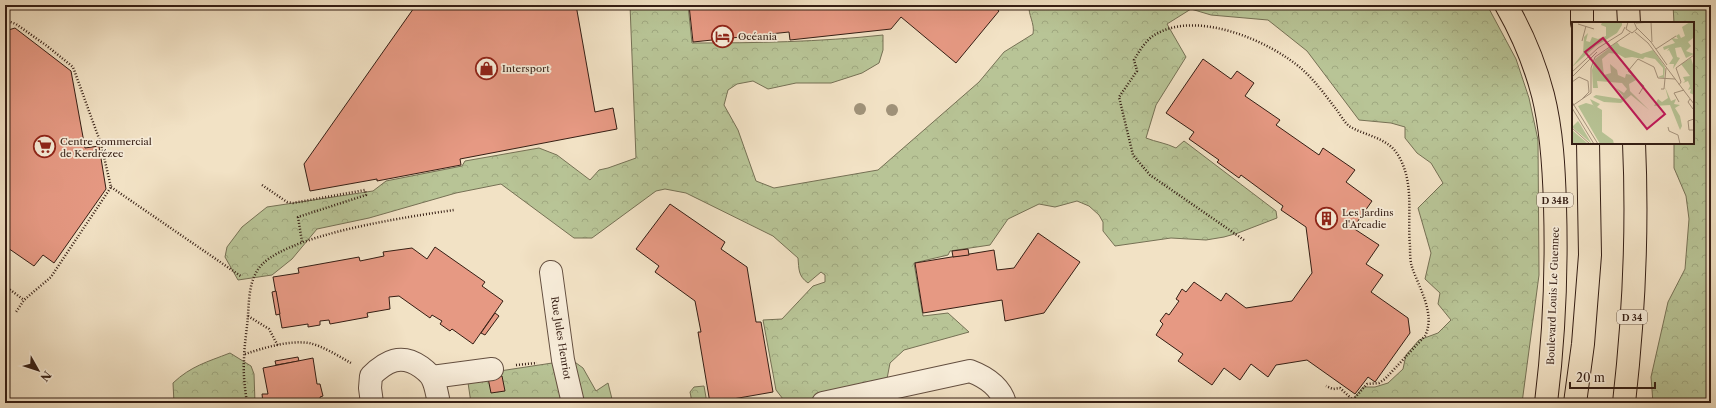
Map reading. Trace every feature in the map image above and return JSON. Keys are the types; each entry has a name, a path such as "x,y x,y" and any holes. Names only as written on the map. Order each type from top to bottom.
{"main road":[{"name":"Boulevard Louis Le Guennec","path":"1506,5 1525,43 1541,88 1553,157 1556,247 1554,312 1546,403"},
{"path":"1582,5 1582,22"},
{"path":"1628,5 1629,22"},
{"path":"1575,403 1583,344 1590,255 1588,144"},
{"name":"D 34","path":"1624,403 1635,280 1636,230 1634,144"}],"street":[{"name":"Rue Jules Henriot","path":"551,272 563,360 573,403"},
{"path":"372,403 370,388 371,376 388,362 399,360 409,360 432,377 439,403"},
{"path":"432,377 492,369"},
{"path":"823,403 970,371 985,377 1002,394 1005,403"}],"path":[{"path":"5,20 16,24 73,67 101,144 111,187 242,277"},
{"path":"1244,240 1150,175 1133,155 1119,97 1137,70 1134,60 1147,41 1157,33 1187,25 1211,27 1234,33 1267,47 1288,59 1306,74 1348,125 1386,143 1394,150 1402,163 1410,192 1409,240 1412,266 1428,312 1428,330 1425,336 1385,379 1379,383 1367,384 1353,400 1340,388 1333,389 1326,386"},
{"path":"262,184 287,202 292,203 365,190 366,195 298,217 302,242"},
{"path":"16,312 24,300 52,277 111,187"},
{"path":"247,403 244,359 248,316 252,283 257,270 264,261 302,242 326,234 404,218 454,210"},
{"path":"5,286 24,300"},
{"path":"248,316 269,329 278,346"},
{"path":"245,354 291,343 309,343 360,368 371,376"},
{"path":"492,369 563,360"}],"green space":[{"path":"630,5 688,5 692,43 788,42 883,35 883,50 879,63 862,73 831,83 796,83 768,89 753,81 737,84 728,90 724,105 738,130 756,181 774,188 878,170 979,82 1004,52 1033,34 1029,5 1487,5 1516,59 1529,98 1538,140 1539,275 1522,403 1354,403 1354,398 1363,387 1375,387 1388,383 1403,369 1406,355 1419,340 1438,333 1451,320 1438,304 1440,293 1425,279 1431,253 1418,208 1443,183 1431,163 1417,153 1405,138 1405,127 1391,123 1359,120 1307,51 1268,20 1211,15 1191,9 1167,24 1186,57 1156,105 1146,138 1176,148 1184,141 1276,211 1277,218 1224,237 1206,240 1171,238 1115,246 1103,231 1103,222 1099,215 1089,206 1077,201 1055,207 1039,204 1008,219 990,245 950,251 948,255 914,263 923,316 948,313 969,332 904,350 890,363 886,384 852,403 790,403 783,399 776,390 763,320 782,319 813,286 825,282 825,275 821,272 808,283 802,278 798,258 773,236 686,193 665,189 656,191 592,238 574,238 501,184 456,193 369,218 317,229 292,259 272,275 238,280 225,257 227,247 242,227 267,207 373,191 386,181 462,166 465,161 539,148 557,155 590,180 599,170 636,158"},
{"path":"1673,5 1711,5 1711,403 1653,403 1651,377 1668,302 1685,269 1689,219 1686,196 1674,168 1674,144 1694,144 1694,22 1674,22"},
{"path":"230,353 251,366 254,374 255,403 174,403 173,383 193,368"},
{"path":"572,360 583,368 596,391 608,383 613,403 471,403 467,376"},
{"path":"704,386 707,403 690,403 692,402 690,392 694,387"}],"building":[{"path":"416,5 576,5 595,112 613,108 617,129 460,159 461,165 377,181 377,179 310,191 304,164"},
{"name":"Océania","path":"689,5 992,5 999,11 956,63 901,17 891,29 790,40 789,32 693,42"},
{"name":"Centre commercial de Kerdrézec","path":"15,28 71,71 85,148 99,146 106,189 54,263 43,255 34,266 5,246 5,234 7,231 5,230 5,31"},
{"name":"Les Jardins d'Arcadie","path":"1203,59 1231,79 1237,71 1254,83 1245,96 1280,120 1276,125 1319,155 1323,148 1355,170 1346,182 1372,201 1353,228 1379,245 1366,264 1383,275 1371,292 1408,318 1410,333 1375,382 1368,377 1355,394 1307,360 1276,365 1268,377 1251,364 1240,380 1224,368 1212,385 1178,361 1183,354 1156,335 1163,324 1160,321 1166,313 1169,315 1179,301 1176,299 1182,289 1186,292 1194,282 1221,301 1226,293 1246,308 1292,301 1312,273 1306,227 1281,210 1283,206 1241,175 1239,178 1217,162 1219,160 1189,139 1194,132 1166,113"},
{"path":"670,204 725,242 721,249 747,267 756,322 761,322 773,392 710,403 698,332 701,332 695,301 655,272 659,266 636,249"},
{"path":"1038,233 1080,262 1044,313 1005,321 1002,300 923,313 915,263 994,250 997,270 1014,268"},
{"path":"435,247 485,282 482,286 503,301 473,344 452,329 450,331 440,324 442,321 432,315 430,318 399,296 389,297 390,309 367,313 368,317 330,324 329,320 320,321 320,325 308,327 308,324 282,328 273,277 299,273 298,268 359,257 360,261 384,256 383,252 412,248 427,259"},
{"path":"968,249 969,255 953,257 952,251"},
{"path":"276,291 280,314 276,315 272,292"},
{"path":"495,313 499,316 485,335 481,333"},
{"path":"298,357 299,361 276,365 275,361"},
{"path":"313,358 317,384 320,384 323,396 320,397 321,403 263,403 262,394 268,394 263,368"},
{"path":"502,376 505,391 491,393 488,378"}],"place":[{"name":"Océania","path":"723,36"},
{"name":"Intersport","path":"486,68"},
{"name":"Centre commercial de Kerdrézec","path":"45,147"},
{"name":"Les Jardins d'Arcadie","path":"1326,218"}]}
